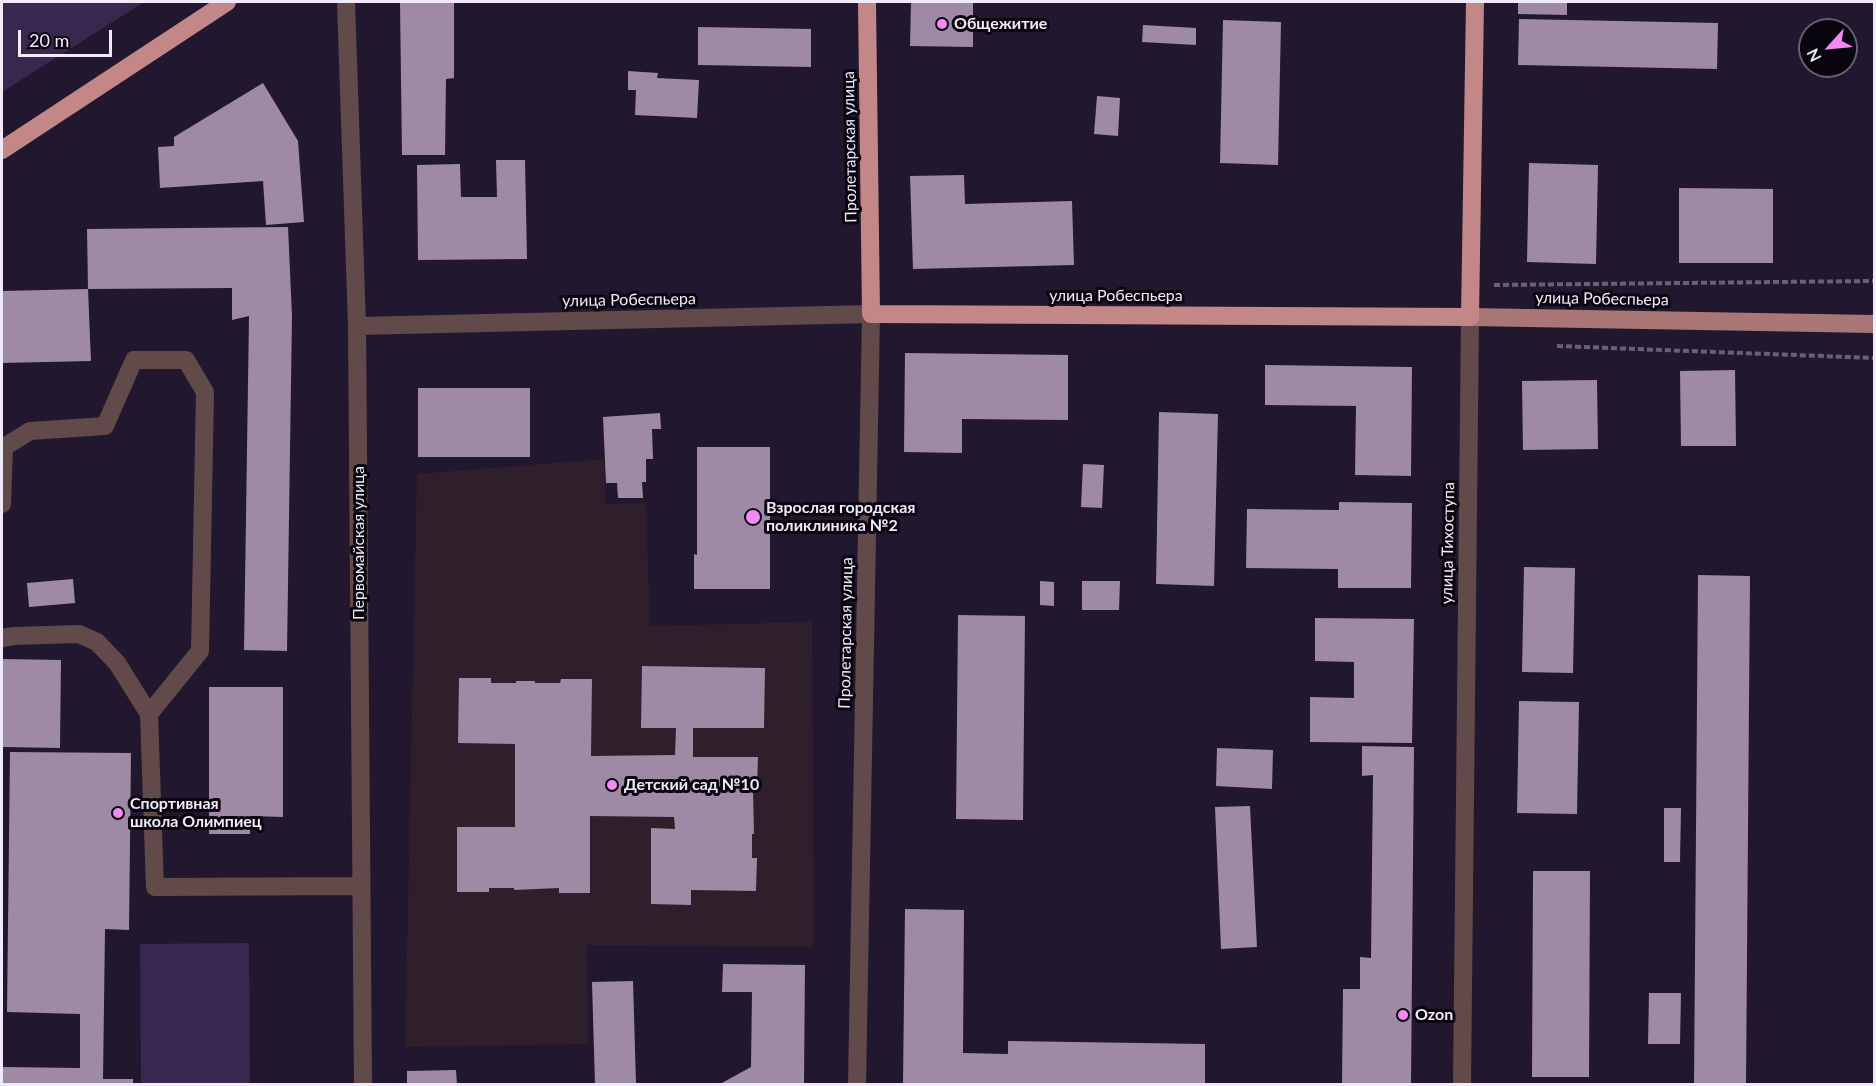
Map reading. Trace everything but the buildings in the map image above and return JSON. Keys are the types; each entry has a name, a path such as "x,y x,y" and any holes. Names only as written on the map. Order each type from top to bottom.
{"highway":[{"path":"2,150 227,2"},
{"name":"Пролетарская улица","path":"867,2 871,314"},
{"name":"улица Тихоступа","path":"1470,316 1475,2"},
{"name":"улица Робеспьера","path":"871,314 1470,316"}],"main road":[{"name":"улица Робеспьера","path":"1470,316 1875,324"}],"street":[{"name":"Первомайская улица","path":"346,2 357,326 363,1084"},
{"name":"улица Робеспьера","path":"357,326 871,314"},
{"name":"Пролетарская улица","path":"857,1084 871,314"},
{"name":"улица Тихоступа","path":"1462,1084 1470,316"},
{"path":"2,504 4,447 30,431 105,426 134,360 186,360 205,392 200,651 149,714"},
{"path":"2,638 80,634 97,642 117,663 149,714 155,887 361,886"}],"path":[{"path":"1471,285 1875,281"},
{"path":"1553,346 1875,358"}],"shaded area":[{"path":"2,2 144,2 2,92"},
{"name":"Детский сад №10","path":"604,459 605,504 646,503 650,626 812,622 814,947 587,945 588,1044 405,1047 417,474"},
{"path":"249,943 250,1084 141,1084 140,944"}],"place":[{"name":"Общежитие","path":"942,24"},
{"name":"Взрослая городская поликлиника №2","path":"753,517"},
{"name":"Детский сад №10","path":"612,785"},
{"name":"Спортивная школа Олимпиец","path":"118,813"},
{"name":"Ozon","path":"1403,1015"}]}
